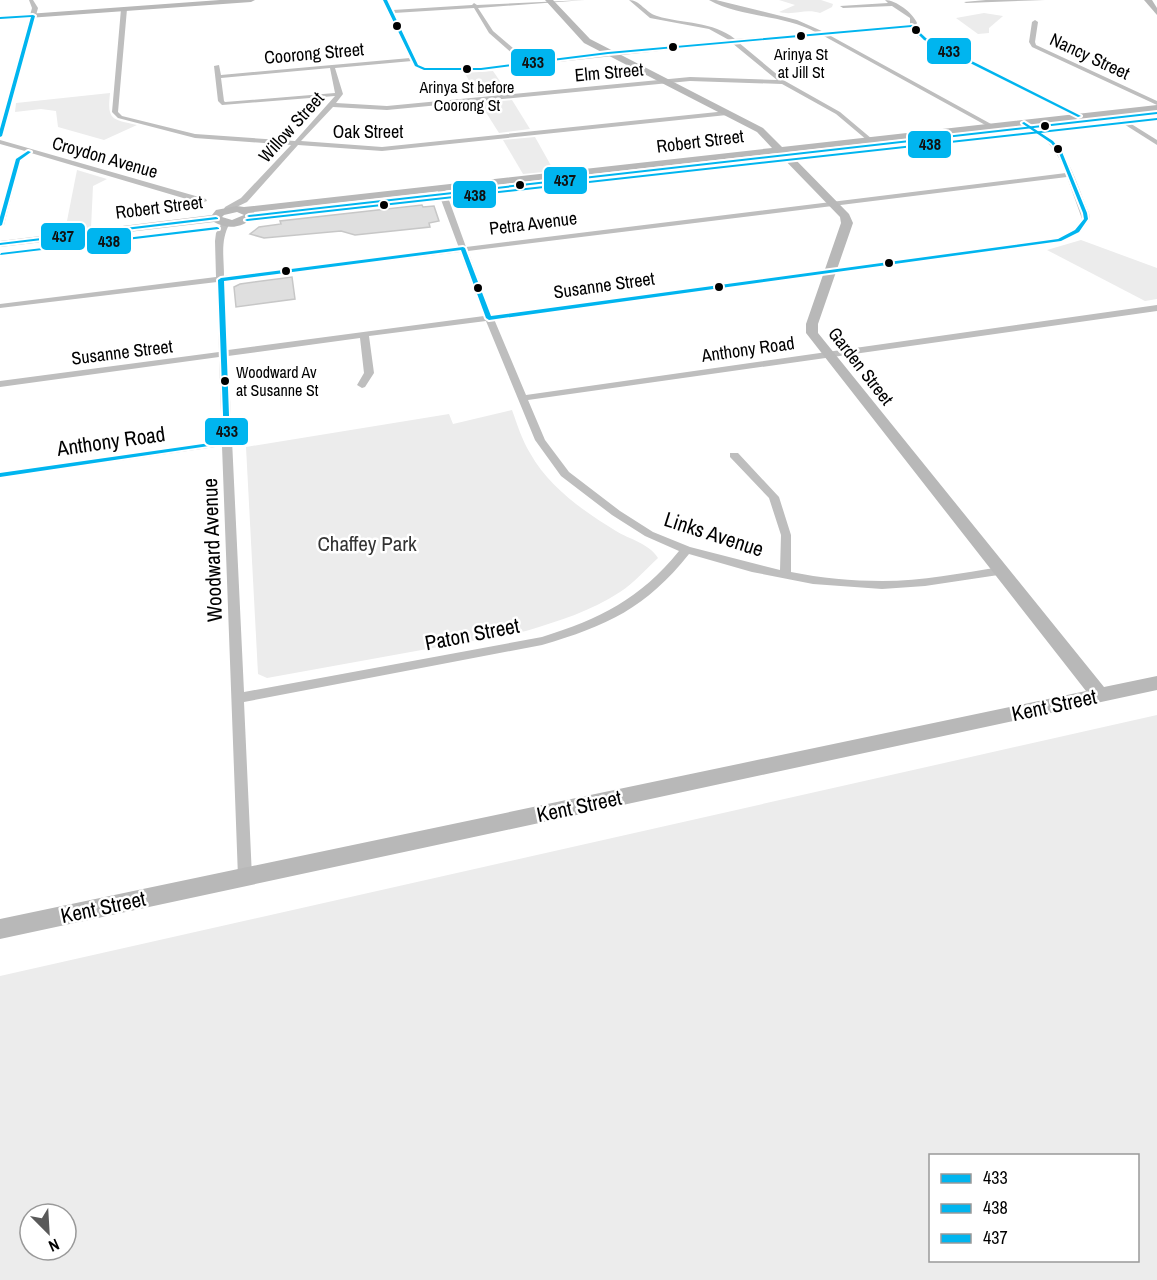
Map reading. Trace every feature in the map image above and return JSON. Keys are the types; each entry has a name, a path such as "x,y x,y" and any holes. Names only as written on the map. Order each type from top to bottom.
{"street":[{"path":"0,136 33,16 35,5 31,0"},
{"path":"0,18 124,9 159,3 251,0"},
{"path":"385,0 418,68 428,70 481,69 608,53 912,26"},
{"path":"391,12 474,5 583,0"},
{"path":"632,0 652,17 710,28 735,41 783,82 838,113 873,142"},
{"path":"711,0 728,6 783,17 824,34 996,129"},
{"path":"964,1 1043,0"},
{"path":"1148,0 1157,13"},
{"name":"Garden Street","path":"550,1 584,39 760,130 847,220 811,329 815,338 1100,695"},
{"path":"964,1 975,9"},
{"path":"843,6 890,2 912,17 914,23 912,26"},
{"path":"474,5 491,32 526,63"},
{"name":"Oak Street","path":"124,9 115,108 117,114 195,136 382,149 727,113"},
{"name":"Nancy Street","path":"1035,22 1032,42 1034,46 1157,103"},
{"path":"912,26 925,39 1083,118"},
{"name":"Coorong Street","path":"218,77 414,59"},
{"path":"217,66 220,101 228,105 340,94"},
{"name":"Willow Street","path":"246,209 296,144 340,94 332,67"},
{"name":"Elm Street","path":"330,105 387,108 690,79 783,82"},
{"name":"Robert Street","path":"1115,115 1157,108"},
{"name":"Robert Street","path":"0,244 221,221 238,222 246,209 442,191 1083,118 1157,113"},
{"path":"1115,115 1157,143"},
{"name":"Susanne Street","path":"0,384 1049,242 1071,236 1086,219 1061,153 1052,142 1027,125"},
{"name":"Croydon Avenue","path":"0,142 202,201"},
{"path":"0,225 18,159 29,152"},
{"name":"Petra Avenue","path":"0,306 832,203 1070,176"},
{"name":"Links Avenue","path":"442,191 489,318 540,440 566,474 616,513 649,534 686,550 785,575 847,584 882,585 925,582 1001,571"},
{"path":"221,221 217,214 228,209 246,209"},
{"name":"Woodward Avenue","path":"221,221 219,241 245,877"},
{"name":"Anthony Road","path":"522,398 1157,308"},
{"path":"362,385 369,373 364,335"},
{"name":"Anthony Road","path":"0,475 227,442"},
{"path":"734,455 774,497 786,535 785,575"},
{"name":"Paton Street","path":"238,698 542,641 580,630 614,616 645,595 667,576 686,550"},
{"name":"Kent Street","path":"0,929 1157,683"}],"green space":[{"path":"779,0 821,0 833,4 832,7 820,13 809,11 784,13 779,12 795,5"},
{"path":"984,13 1003,16 989,28 989,33 978,34 956,18"},
{"path":"493,71 508,93 477,96 465,73"},
{"path":"110,93 109,109 113,117 137,125 104,140 58,127 56,111 41,109 15,112 16,103"},
{"path":"512,100 530,129 499,133 480,103"},
{"path":"535,137 554,171 523,174 503,140"},
{"path":"77,170 107,179 93,186 91,228 65,231"},
{"path":"1081,240 1157,268 1157,299 1145,301 1047,250"},
{"name":"Chaffey Park","path":"512,410 530,453 547,477 591,515 616,531 645,545 658,558 630,584 609,599 574,615 526,631 267,678 258,674 246,447 449,414 453,424"},
{"path":"1157,715 1157,1280 0,1280 0,976"}],"building":[{"path":"422,205 423,207 434,206 439,221 429,223 430,227 355,235 341,231 264,238 250,234 259,227 281,224 280,221"},
{"path":"292,277 295,299 236,307 234,287 240,284"}],"transit line":[{"name":"433","path":"385,0 417,66 424,69 481,69 608,53 912,26 925,39 1079,116"},
{"name":"433","path":"0,18 33,16 0,136"},
{"name":"437","path":"249,216 1157,113"},
{"name":"438","path":"247,220 1157,119"},
{"name":"433","path":"0,475 227,442 221,280 463,248 489,318 1059,240 1077,231 1086,219 1085,213 1061,153 1052,142 1024,123"},
{"name":"433","path":"0,225 18,159 29,152"},
{"name":"437","path":"0,244 216,218"},
{"name":"438","path":"1,254 217,228"}],"place":[{"name":"Arinya St at Jill St","path":"801,36"},
{"name":"Arinya St before Coorong St","path":"467,69"},
{"name":"Woodward Av at Susanne St","path":"225,381"}]}
